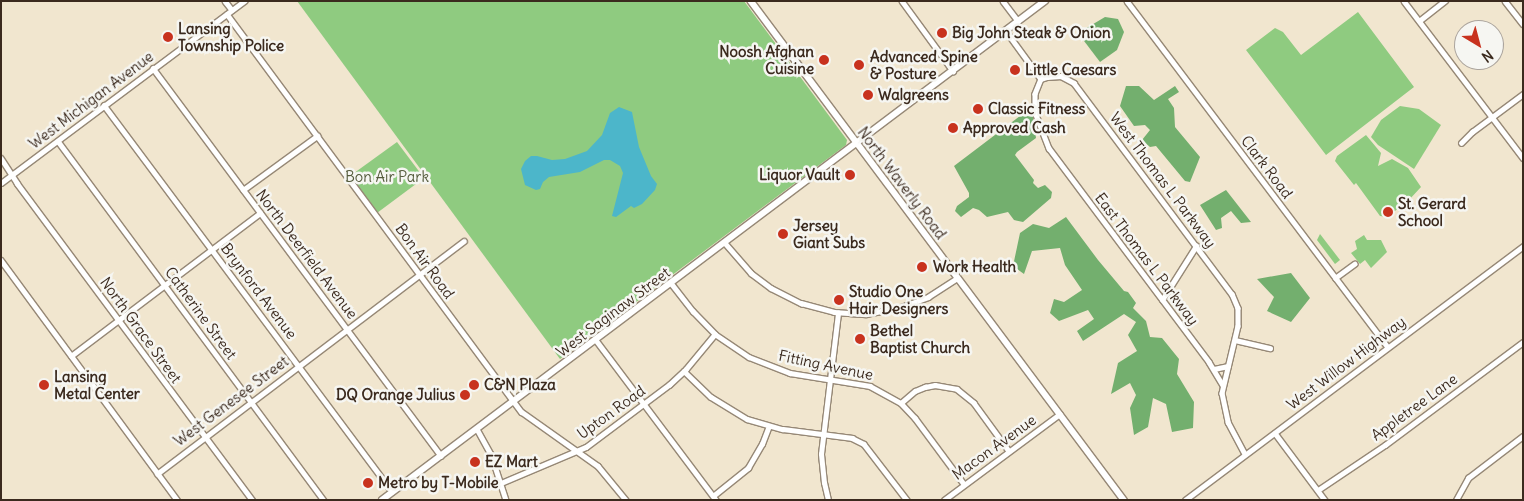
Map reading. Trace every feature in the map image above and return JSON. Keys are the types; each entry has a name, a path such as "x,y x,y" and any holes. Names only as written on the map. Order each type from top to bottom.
{"main road":[{"name":"North Waverly Road","path":"750,1 1124,500"},
{"name":"West Saginaw Street","path":"382,500 858,144 1045,1"}],"street":[{"path":"225,1 232,10"},
{"name":"West Michigan Avenue","path":"1,183 244,1"},
{"path":"902,1 953,71"},
{"path":"1004,1 1018,21"},
{"name":"Clark Road","path":"1127,1 1388,347"},
{"path":"1404,1 1523,158"},
{"path":"1419,21 1445,1"},
{"path":"1506,1 1523,24"},
{"name":"Bon Air Road","path":"227,14 522,412 578,451 608,476 626,500"},
{"path":"1006,31 1042,79"},
{"name":"North Deerfield Avenue","path":"153,68 441,456"},
{"name":"West Thomas L Parkway","path":"1042,79 1061,76 1074,83 1196,246 1235,302 1238,314 1235,340 1222,385"},
{"name":"East Thomas L Parkway","path":"1042,79 1036,94 1035,112 1049,148 1214,370 1222,385 1228,422 1245,454"},
{"path":"1461,143 1523,94"},
{"name":"Brynford Avenue","path":"104,105 392,492"},
{"path":"243,190 317,136"},
{"name":"Catherine Street","path":"58,141 324,500"},
{"name":"North Grace Street","path":"1,158 17,183 252,500"},
{"path":"71,356 260,213"},
{"name":"West Genesee Street","path":"157,474 204,436 464,241"},
{"path":"725,243 752,273 775,291 807,306 838,313 866,314 901,307 928,297 957,278"},
{"path":"1162,300 1196,246"},
{"name":"West Willow Highway","path":"1185,500 1523,246"},
{"path":"1,260 177,500"},
{"path":"1335,278 1354,264"},
{"name":"Fitting Avenue","path":"672,283 693,311 715,334 749,357 790,373 870,386 901,403 915,418 964,484"},
{"path":"826,499 822,469 823,434 838,313"},
{"name":"Upton Road","path":"501,483 578,451 644,404 684,372 715,334"},
{"path":"596,340 714,498 748,468 762,444 769,426"},
{"path":"1235,340 1270,348"},
{"name":"Appletree Lane","path":"1318,490 1385,445 1523,342"},
{"path":"1214,370 1228,366"},
{"path":"684,372 721,405 747,419 769,426 852,438 864,444 908,500"},
{"path":"901,403 915,391 925,387 935,385 957,389 974,403 1009,451"},
{"name":"Macon Avenue","path":"944,500 1060,414"},
{"path":"477,429 491,454 506,500"},
{"path":"1275,433 1325,500"},
{"path":"1456,500 1468,478 1523,436"}],"green space":[{"path":"297,1 744,1 847,140 846,145 560,359"},
{"path":"1358,12 1414,87 1326,155 1246,50 1275,28 1283,32 1301,55"},
{"path":"1105,17 1118,19 1124,32 1117,50 1100,62 1078,33"},
{"path":"1126,86 1139,86 1154,100 1175,86 1179,92 1168,99 1174,108 1175,127 1200,157 1190,182 1185,181 1156,146 1150,147 1142,140 1150,130 1145,125 1134,126 1120,106"},
{"path":"1400,106 1419,109 1441,125 1414,169 1378,145 1371,137 1381,120"},
{"path":"1028,110 1032,110 1036,138 1015,155 1038,188 1045,185 1052,192 1051,198 1023,222 1014,220 1008,212 987,217 979,210 973,208 961,217 955,211 957,206 969,197 969,193 954,166"},
{"path":"1366,135 1381,153 1378,166 1392,159 1408,168 1421,187 1408,201 1387,217 1380,216 1356,183 1354,185 1335,161 1337,156"},
{"name":"Bon Air Park","path":"397,142 424,178 377,213 350,176"},
{"path":"1226,190 1251,222 1241,223 1231,211 1221,218 1222,228 1216,230 1200,205"},
{"path":"1066,217 1098,260 1136,303 1133,308 1146,321 1150,337 1162,338 1179,359 1177,374 1194,402 1193,428 1172,432 1166,404 1153,398 1148,427 1134,435 1130,408 1136,395 1130,383 1111,394 1118,363 1137,351 1128,335 1136,322 1124,314 1083,341 1077,331 1094,319 1088,310 1059,321 1050,313 1054,299 1064,302 1082,290 1065,265 1060,248 1032,251 1024,274 1013,266 1020,233 1033,224 1049,228"},
{"path":"1320,234 1340,260 1335,264 1317,240"},
{"path":"1364,235 1367,240 1381,240 1387,252 1371,268 1365,260 1360,264 1351,253 1357,249 1355,241"},
{"path":"1291,273 1310,298 1291,322 1267,311 1274,297 1257,279"}],"water":[{"path":"619,107 632,112 639,147 651,176 657,184 655,190 642,204 634,208 631,206 616,217 612,216 623,173 620,166 610,160 604,160 580,172 549,177 543,182 540,189 536,190 525,185 521,169 525,161 531,156 552,160 565,159 587,151 602,135 610,113"}],"place":[{"name":"Big John Steak & Onion","path":"942,33"},
{"name":"Lansing Township Police","path":"168,37"},
{"name":"Noosh Afghan Cuisine","path":"824,60"},
{"name":"Advanced Spine & Posture","path":"859,65"},
{"name":"Little Caesars","path":"1015,70"},
{"name":"Walgreens","path":"868,95"},
{"name":"Classic Fitness","path":"978,109"},
{"name":"Approved Cash","path":"953,128"},
{"name":"Liquor Vault","path":"850,175"},
{"name":"St. Gerard School","path":"1388,212"},
{"name":"Jersey Giant Subs","path":"783,234"},
{"name":"Work Health","path":"922,267"},
{"name":"Studio One Hair Designers","path":"839,300"},
{"name":"Bethel Baptist Church","path":"860,339"},
{"name":"Lansing Metal Center","path":"44,385"},
{"name":"C&N Plaza","path":"474,385"},
{"name":"DQ Orange Julius","path":"465,395"},
{"name":"EZ Mart","path":"475,462"},
{"name":"Metro by T-Mobile","path":"368,483"}]}
